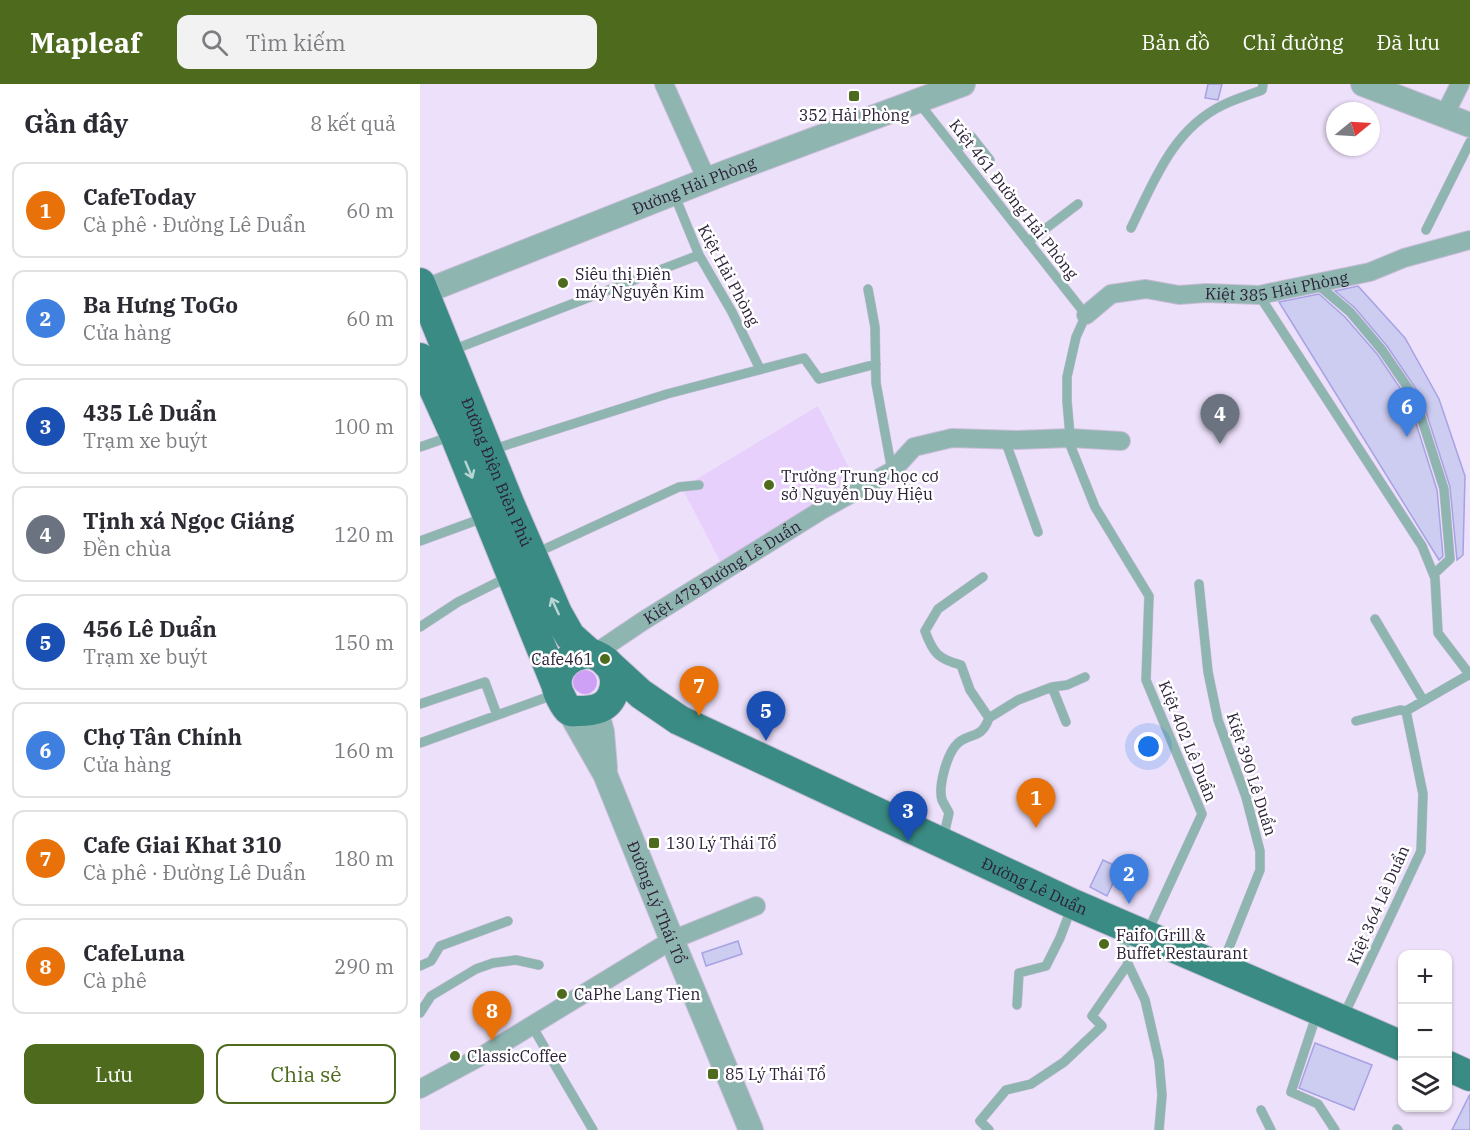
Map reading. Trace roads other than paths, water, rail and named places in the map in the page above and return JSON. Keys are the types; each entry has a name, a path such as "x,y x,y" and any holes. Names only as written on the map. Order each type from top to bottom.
{"main road":[{"name":"Đường Điện Biên Phủ","path":"422,287 434,355 455,435 488,516 562,621 570,636 596,656"},
{"name":"Đường Điện Biên Phủ","path":"434,355 488,451 522,565 576,701"},
{"path":"578,654 596,656 615,677 613,695 576,701 558,674 562,665 569,658 578,654"},
{"name":"Đường Lê Duẩn","path":"596,656 672,716 1073,904 1398,1044"},
{"name":"Đường Lê Duẩn","path":"576,701 672,716"},
{"path":"1452,1068 1470,1076"}],"street":[{"name":"Đường Hải Phòng","path":"422,287 963,84"},
{"path":"1363,84 1470,125"},
{"path":"1444,116 1460,84"},
{"path":"669,86 707,180"},
{"name":"Kiệt 385 Hải Phòng","path":"1086,315 1112,294 1146,289 1179,295 1206,293 1259,295 1370,272 1404,258 1470,240"},
{"name":"Kiệt 478 Đường Lê Duẩn","path":"596,656 643,621 820,511 892,471 914,447 952,438 1005,440 1070,438 1121,441"},
{"name":"Đường Lý Thái Tổ","path":"576,701 751,1130"},
{"path":"420,1089 532,1026 672,940 756,906"}],"lane":[{"path":"1131,228 1164,158 1189,129 1221,105 1262,90 1263,84"},
{"name":"Kiệt 461 Đường Hải Phòng","path":"917,101 1086,315"},
{"path":"956,150 971,136 990,160"},
{"path":"1426,230 1470,142"},
{"name":"Kiệt Hải Phòng","path":"674,194 699,255 732,312 760,369"},
{"path":"1028,242 1078,204"},
{"path":"434,355 699,255"},
{"path":"1317,284 1350,312 1382,350 1415,398 1444,489 1450,560 1434,574"},
{"path":"868,289 875,327 876,383 892,471"},
{"path":"1259,295 1422,546 1434,574 1438,633 1470,675 1406,711 1400,710 1356,721"},
{"name":"Kiệt 402 Lê Duẩn","path":"1086,315 1076,337 1067,377 1071,447 1095,507 1149,597 1146,680 1202,814 1134,930"},
{"path":"488,451 667,394 804,358 819,379 876,364"},
{"path":"420,447 455,435"},
{"path":"1005,440 1038,532"},
{"path":"420,627 522,565 679,487 699,485"},
{"path":"420,541 488,516"},
{"path":"983,577 938,609 925,631 932,650 945,661 961,665 970,690 989,718"},
{"name":"Kiệt 390 Lê Duẩn","path":"1200,584 1208,672 1218,720 1246,797 1260,850 1260,870 1221,967"},
{"path":"1375,619 1423,700"},
{"path":"942,842 949,813 942,800 945,766 956,745 965,739 973,738 982,731 989,718 1018,700 1085,677"},
{"path":"420,704 485,682 497,715"},
{"path":"1052,687 1066,722"},
{"path":"420,743 497,715 576,701"},
{"name":"Kiệt 364 Lê Duẩn","path":"1335,1130 1318,1104 1291,1092 1330,1015 1421,851 1423,794 1406,711"},
{"path":"1017,1005 1018,973 1046,966 1073,904"},
{"path":"420,966 432,961 440,946 508,921"},
{"path":"989,1130 980,1121 1006,1090 1031,1084 1064,1062 1102,1026 1092,1016 1128,964 1134,930"},
{"path":"420,1012 431,996 476,969 493,963 516,960 539,965"},
{"path":"1128,964 1145,1000 1159,1061 1162,1095 1159,1130"},
{"path":"532,1026 592,1130"},
{"path":"1261,1110 1271,1130"}],"place":[{"name":"352 Hải Phòng","path":"854,96"},
{"name":"Siêu thị Điện máy Nguyễn Kim","path":"563,283"},
{"name":"Chợ Tân Chính","path":"1407,437"},
{"name":"Tịnh xá Ngọc Giáng","path":"1220,444"},
{"name":"Trường Trung học cơ sở Nguyễn Duy Hiệu","path":"769,485"},
{"name":"Cafe461","path":"605,659"},
{"name":"Cafe Giai Khat 310","path":"699,716"},
{"name":"456 Lê Duẩn","path":"766,741"},
{"name":"CafeToday","path":"1036,828"},
{"name":"435 Lê Duẩn","path":"908,841"},
{"name":"130 Lý Thái Tổ","path":"654,843"},
{"name":"Ba Hưng ToGo","path":"1129,904"},
{"name":"Faifo Grill & Buffet Restaurant","path":"1104,944"},
{"name":"CaPhe Lang Tien","path":"562,994"},
{"name":"CafeLuna","path":"492,1041"},
{"name":"ClassicCoffee","path":"455,1056"},
{"name":"85 Lý Thái Tổ","path":"713,1074"}]}
